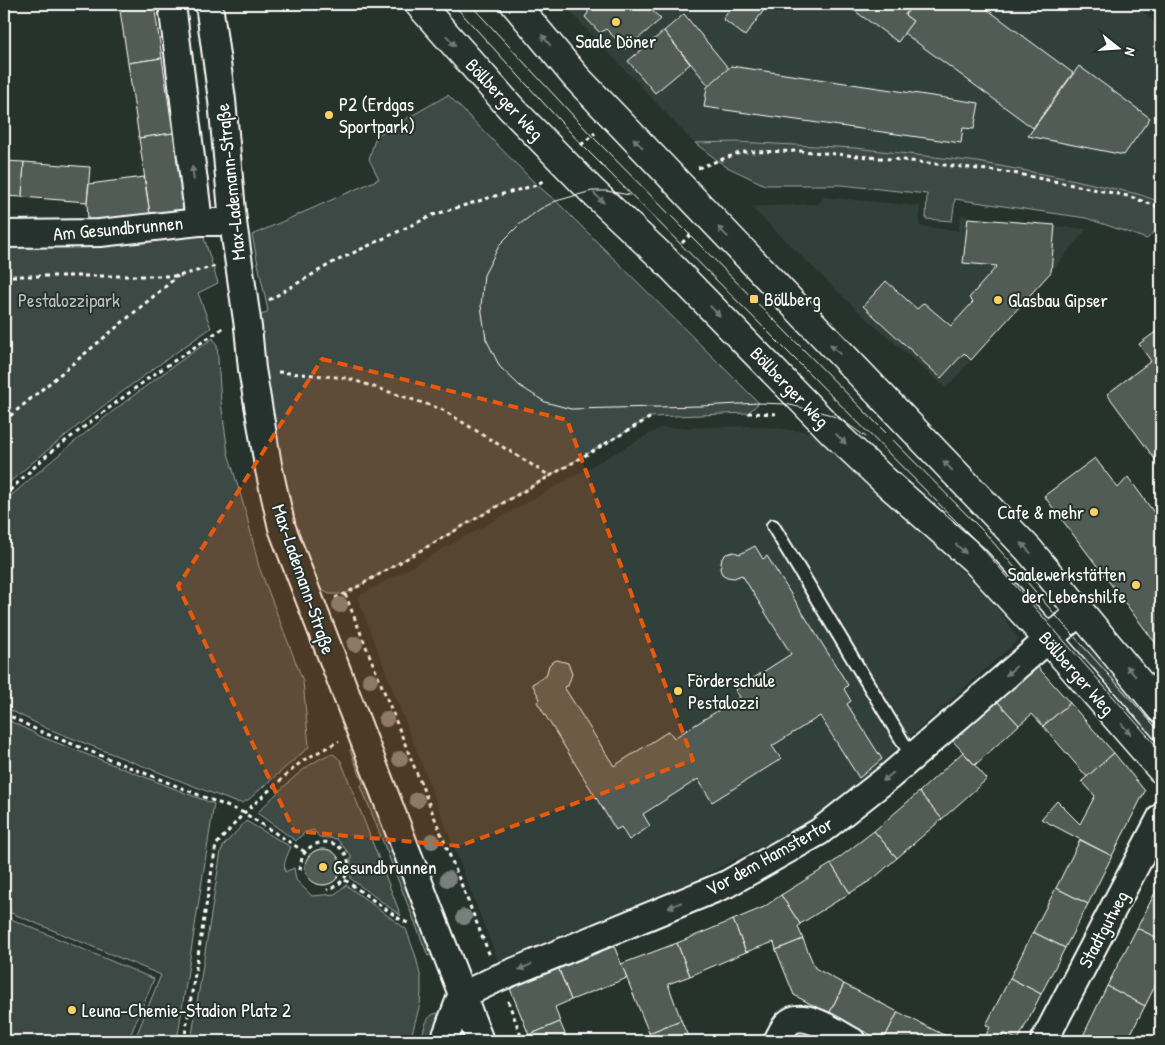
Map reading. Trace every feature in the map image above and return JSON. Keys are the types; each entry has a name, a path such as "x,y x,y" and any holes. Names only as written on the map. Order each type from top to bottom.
{"street":[{"name":"Max-Lademann-Straße","path":"172,4 199,222"},
{"name":"Max-Lademann-Straße","path":"209,4 221,92 233,222 252,369 268,465 282,528 311,608 480,1041"},
{"name":"Böllberger Weg","path":"420,4 511,108 592,191 665,260 832,431 885,481 974,559 1048,639 1161,769"},
{"path":"515,4 576,77 1029,550 1161,709"},
{"name":"Am Gesundbrunnen","path":"4,234 100,233 199,222 233,222"},
{"name":"Vor dem Hamstertor","path":"462,996 498,978 727,884 819,832 912,756 1081,611"},
{"name":"Stadtgutweg","path":"1044,1041 1161,817"},
{"path":"444,1041 462,996"},
{"path":"777,1041 787,1024 798,1018 810,1020 852,1041"}],"lane":[{"path":"773,526 912,756"}],"path":[{"path":"672,178 742,152 802,151 1012,173 1128,196 1161,208"},
{"path":"665,260 709,217"},
{"path":"4,276 178,276 238,260"},
{"path":"4,421 178,276"},
{"path":"252,369 348,378 441,409 550,476"},
{"path":"311,608 345,594 651,417"},
{"path":"345,594 523,1041"},
{"path":"4,713 37,730 244,812 305,852"},
{"path":"184,1041 216,845 244,812 302,761 359,731"},
{"path":"300,870 305,852 317,843 326,842 334,844 343,851 349,866 345,880 337,887 327,890"},
{"path":"345,880 409,924"}],"highlighted area":[{"path":"322,359 567,420 693,760 459,846 294,831 178,586"}],"shaded area":[{"path":"563,4 1135,4 1161,28 1161,201 1140,193 979,162 855,148 738,141 694,143"},
{"path":"824,197 920,206 919,226 958,231 961,215 968,216 968,218 1087,229 1051,272 946,388 859,312 751,207 819,204"},
{"name":"Förderschule Pestalozzi","path":"755,426 818,433 992,600 1019,639 853,788 811,821 695,880 498,961 357,597 660,428"},
{"path":"1081,646 1093,649 1161,727 1161,759 1075,650"}],"green space":[{"path":"448,95 759,403 748,413 651,417 345,594 329,594 315,586 294,528 279,459 257,318 268,311 252,235 379,179 369,159 376,136"},
{"path":"736,142 855,148 978,162 1075,180 1138,194 1161,202 1161,227 1147,239 1086,218 955,199 952,221 926,219 927,194 841,185 765,185 725,166 695,143"},
{"name":"Pestalozzipark","path":"199,222 218,283 198,293 211,328 105,405 4,487 4,234"},
{"path":"213,338 217,345 221,402 228,453 247,517 259,567 303,681 309,747 248,800 242,803 232,801 46,728 4,707 4,502 106,417"},
{"path":"4,718 42,737 214,804 177,1041 134,1041 161,975 4,910"},
{"path":"355,747 434,954 428,956 361,786 363,783 350,750"},
{"path":"330,754 335,755 341,761 401,916 351,879 351,856 337,839 319,837 314,830 304,833 296,841 257,813 300,772"},
{"path":"246,821 291,847 285,862 285,872 294,868 296,880 312,896 335,894 346,885 406,929 416,957 421,979 420,1004 410,1041 191,1041 221,851 224,845"},
{"name":"Leuna-Chemie-Stadion Platz 2","path":"4,916 154,979 128,1041 4,1041"},
{"path":"438,1013 432,1041 421,1041 424,1028 430,1016"}],"building":[{"path":"119,4 154,4 162,58 128,63"},
{"path":"591,4 645,4 661,19 626,49 606,29 600,33 585,17"},
{"path":"734,4 756,4 764,10 745,36 723,19"},
{"path":"845,4 913,4 905,15 913,21 898,42"},
{"path":"913,4 980,4 1073,73 1033,128 904,33 913,21 905,15"},
{"path":"684,14 729,69 709,86 664,31"},
{"path":"664,31 690,64 655,93 628,61"},
{"path":"162,58 173,133 139,138 128,63"},
{"path":"731,66 979,103 974,129 963,128 961,143 704,107 707,87"},
{"path":"1079,66 1150,118 1124,155 1028,136"},
{"path":"173,133 184,209 150,214 139,138"},
{"path":"4,161 24,162 22,197 4,196"},
{"path":"24,162 90,167 87,202 22,197"},
{"path":"144,177 150,214 88,220 89,184"},
{"name":"Glasbau Gipser","path":"968,218 1055,225 1051,272 971,360 964,353 941,378 863,306 886,281 917,309 924,303 951,326 973,302 969,298 997,266 963,263"},
{"path":"1161,328 1160,466 1107,394 1151,361 1139,344"},
{"name":"Saalewerkstätten der Lebenshilfe","path":"1095,458 1118,488 1128,477 1161,522 1160,649 1044,496"},
{"path":"755,546 763,559 767,556 848,685 844,689 851,701 847,704 882,759 859,778 820,716 772,746 781,759 712,802 698,779 643,814 650,826 629,840 621,827 616,830 537,702 540,699 532,684 546,676 549,665 552,662 557,660 568,663 572,674 568,686 564,687 614,766 669,731 674,738 740,697 735,690 791,654 742,575 734,578 727,577 722,574 720,569 722,558 726,554 734,552 740,554"},
{"path":"1036,665 1070,703 1043,726 1032,714 1019,725 996,700"},
{"path":"996,700 1019,725 975,765 952,740"},
{"path":"1070,703 1114,753 1087,777 1043,726"},
{"path":"963,752 987,779 942,819 919,792"},
{"path":"1114,753 1145,791 1112,856 1041,819 1057,801 1080,824 1095,796 1082,781"},
{"path":"919,792 942,819 897,858 874,831"},
{"path":"874,831 897,858 873,879 850,893 831,864"},
{"path":"1080,840 1112,856 1088,904 1056,888"},
{"name":"Gesundbrunnen","path":"323,849 336,854 341,867 336,880 323,885 310,880 305,867 310,854"},
{"path":"831,864 850,893 800,924 781,895"},
{"path":"1161,881 1161,940 1137,928"},
{"path":"1056,888 1088,904 1065,948 1033,932"},
{"path":"781,895 800,924 798,927 803,939 776,950 774,942 746,952 733,920 764,907"},
{"path":"733,920 746,952 690,976 677,943"},
{"path":"1137,928 1161,940 1161,974 1145,1006 1107,986"},
{"path":"1033,932 1065,948 1041,994 1010,978"},
{"path":"803,939 815,968 844,984 829,1014 794,995 776,950"},
{"path":"677,943 690,976 668,984 681,1020 649,1033 621,964"},
{"path":"614,946 627,978 571,1000 558,967"},
{"path":"558,967 571,1000 555,1007 560,1022 529,1035 509,986"},
{"path":"1010,978 1041,994 1018,1040 1004,1033 1000,1041 983,1041 990,1027 986,1025"},
{"path":"844,984 898,1012 883,1041 829,1014"},
{"path":"1107,986 1145,1006 1127,1041 1089,1041 1082,1038"},
{"path":"898,1012 944,1035 941,1041 883,1041"},
{"path":"681,1020 690,1041 652,1041 649,1033"},
{"path":"560,1022 568,1041 531,1041 529,1035"},
{"path":"944,1035 956,1041 941,1041"}],"tram line":[{"path":"453,4 582,145 976,541 1161,751"},
{"path":"470,4 592,136 986,534 1064,625 1161,733"},
{"path":"630,195 592,191 556,201 540,209 520,224 500,244 484,275 481,306 486,339 500,367 520,386 545,402 571,409 759,403 786,404 828,414 842,420 866,437"}],"place":[{"name":"Saale Döner","path":"616,22"},
{"name":"P2 (Erdgas Sportpark)","path":"329,115"},
{"name":"Böllberg","path":"754,299"},
{"name":"Glasbau Gipser","path":"998,300"},
{"name":"Cafe & mehr","path":"1094,512"},
{"name":"Saalewerkstätten der Lebenshilfe","path":"1136,585"},
{"name":"Förderschule Pestalozzi","path":"678,691"},
{"name":"Gesundbrunnen","path":"323,867"},
{"name":"Leuna-Chemie-Stadion Platz 2","path":"72,1010"}]}
